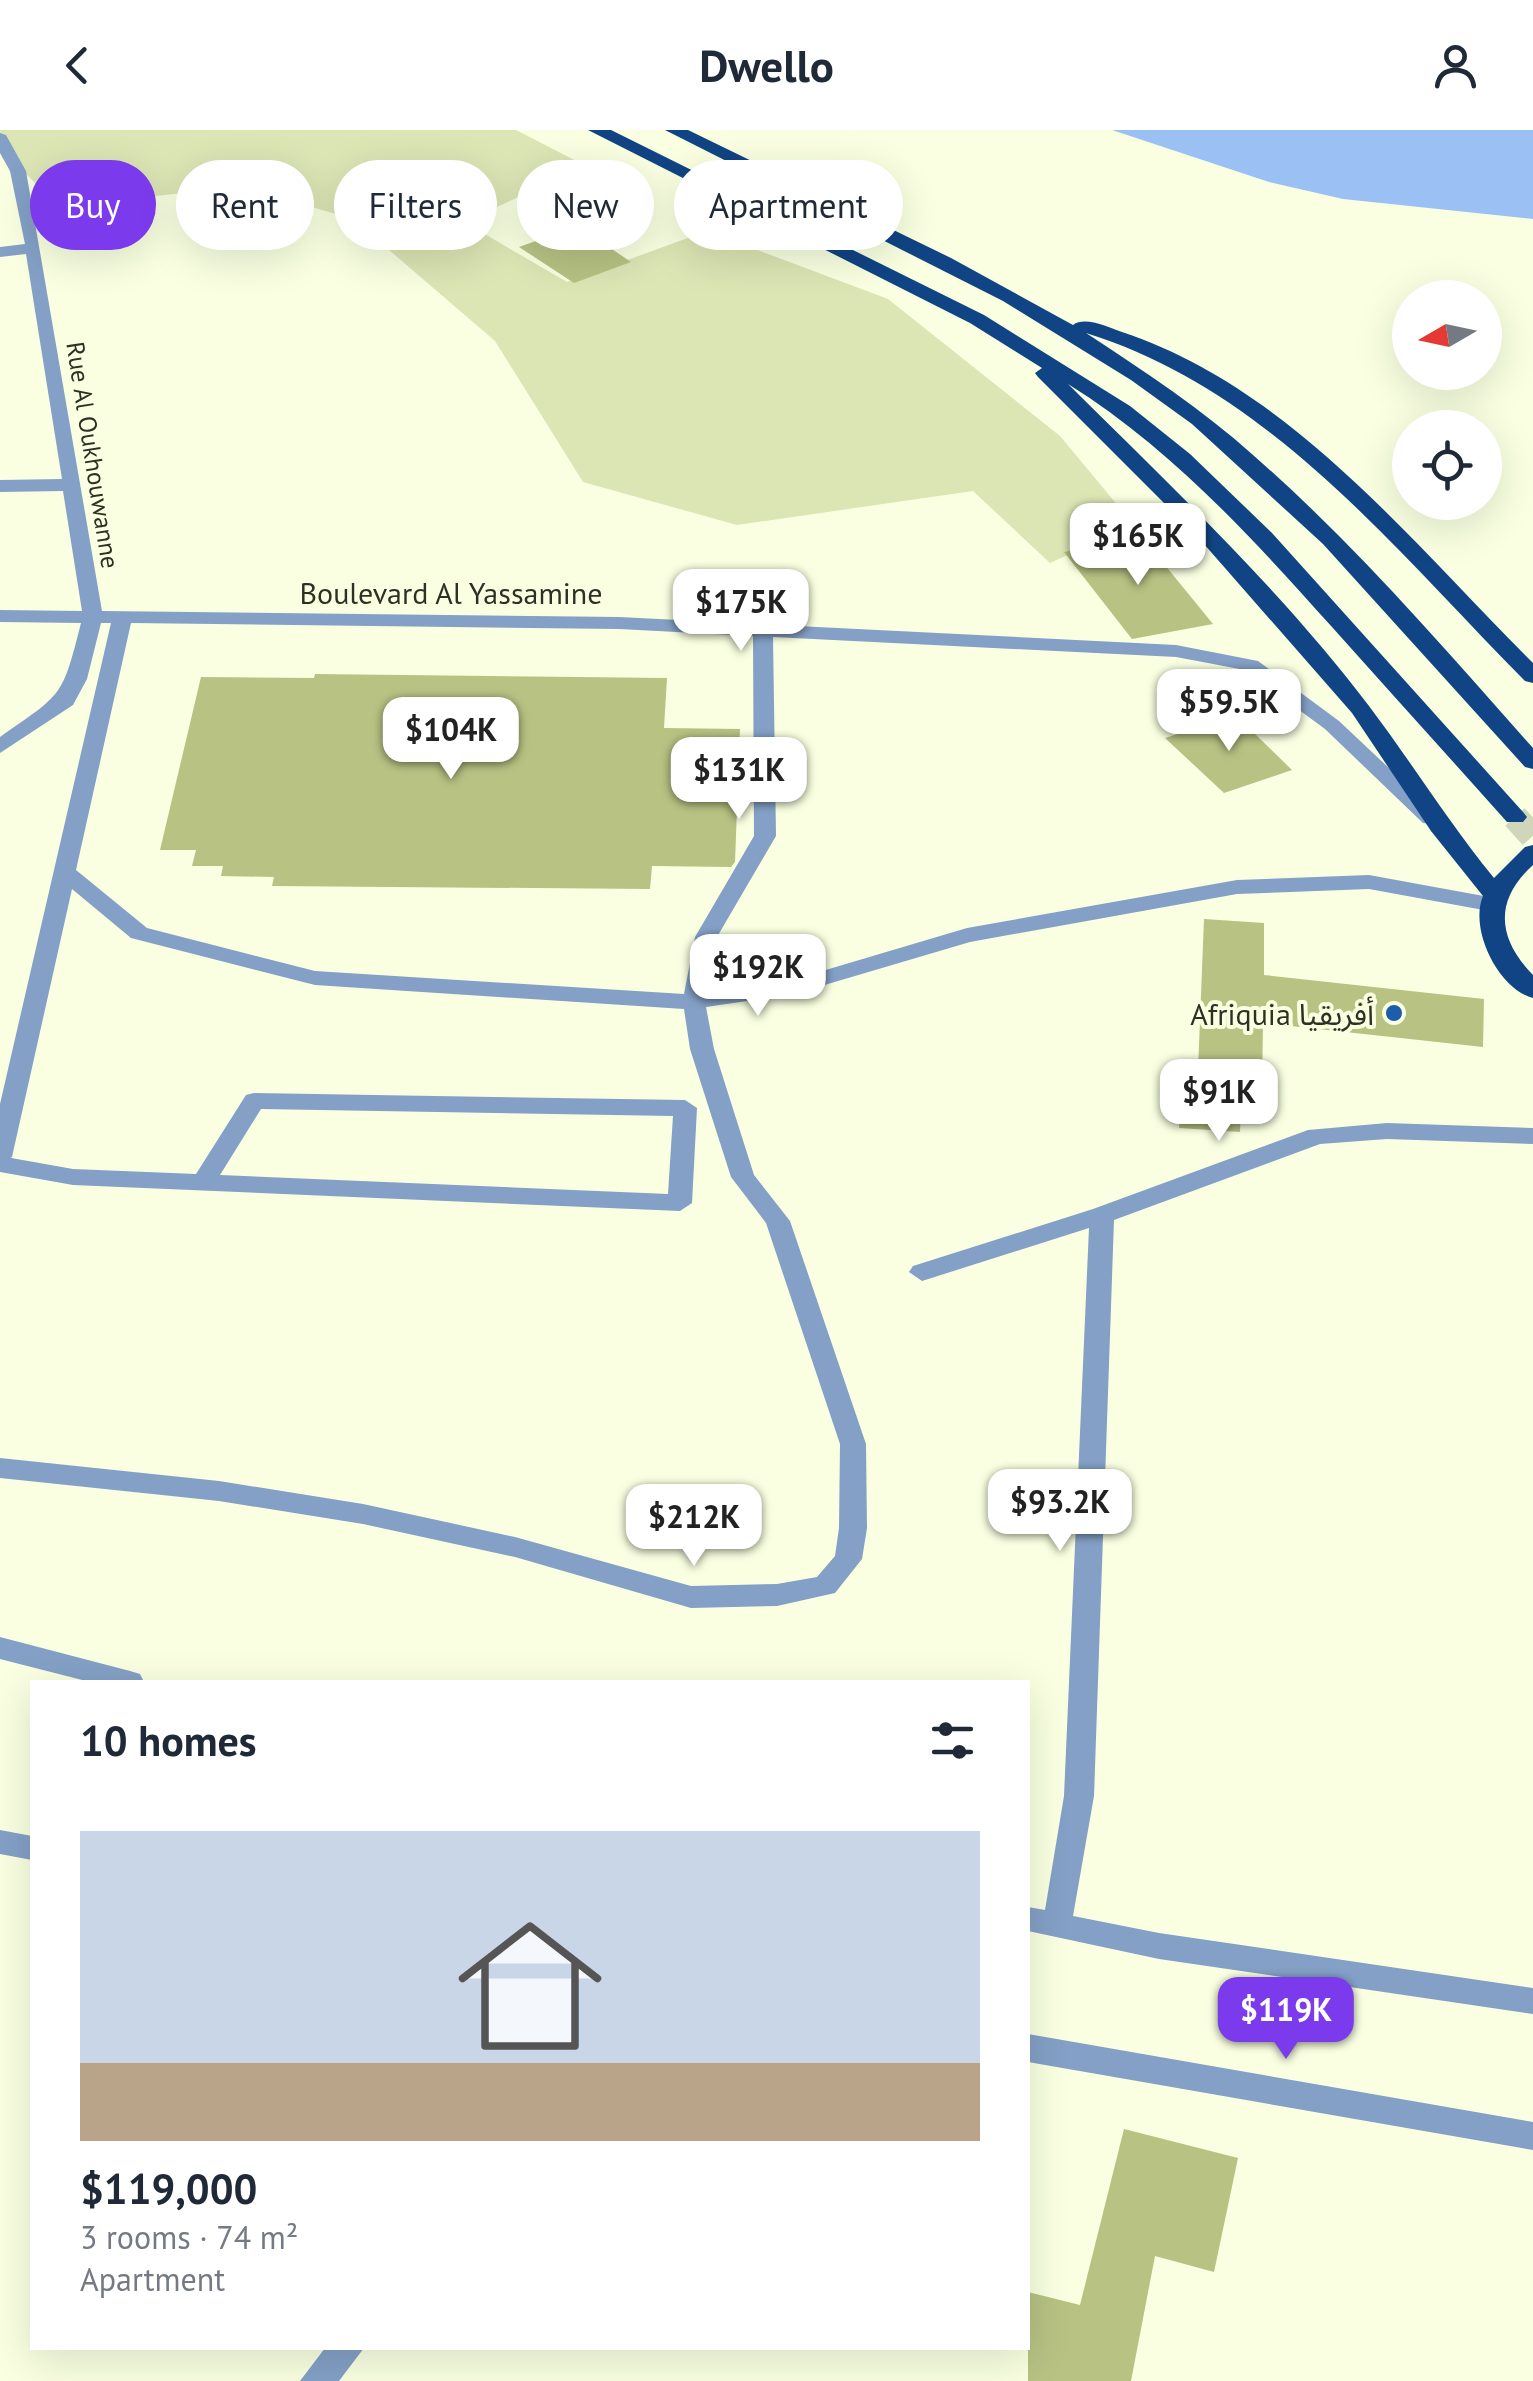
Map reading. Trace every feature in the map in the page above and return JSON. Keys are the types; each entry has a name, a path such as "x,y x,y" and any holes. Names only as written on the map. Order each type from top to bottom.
{"highway":[{"path":"597,130 840,249 1017,344 1123,410 1184,458 1276,552 1515,817"},
{"path":"674,130 920,248 1048,317 1112,357 1242,455 1533,762"},
{"path":"1048,317 1150,349 1200,373 1263,417 1533,676"},
{"path":"1017,344 1205,531 1360,709 1491,899"},
{"path":"1533,852 1504,875 1491,899 1491,935 1508,966 1533,990"}],"street":[{"name":"Rue Al Oukhouwanne","path":"0,138 18,171 30,229"},
{"path":"0,252 30,248"},
{"name":"Rue Al Oukhouwanne","path":"0,747 66,700 77,679 93,616 34,250"},
{"path":"0,486 73,484"},
{"name":"Boulevard Al Yassamine","path":"0,616 762,629 1110,645 1252,664 1332,726 1439,826"},
{"path":"122,618 0,1160 73,1177 680,1203 685,1108 254,1101 202,1182"},
{"path":"0,1468 219,1491 363,1514 515,1547 692,1597 777,1595 824,1586 848,1560 853,1528 853,1444 778,1220 743,1177 702,1050 694,1002 706,937 764,836 762,629"},
{"path":"65,872 139,934 315,978 694,1002 794,986 967,935 1237,887 1369,882 1491,899"},
{"path":"922,1272 1102,1215 1317,1136 1387,1131 1533,1136"},
{"path":"1102,1215 1079,1796 1072,1857 1041,1922 1159,1946 1533,2001"},
{"path":"0,1648 122,1680"},
{"path":"0,1842 30,1848"},
{"path":"1030,2048 1533,2136"},
{"path":"316,2381 345,2350"}],"green space":[{"path":"0,130 516,130 574,160 517,160 517,198 497,207 497,160 334,160 334,213 314,208 314,160 176,160 176,194 156,196 156,160 30,160 30,178 0,148"},
{"path":"497,241 567,282 674,243 674,250 758,250 888,299 1060,436 1134,525 1050,563 973,491 737,525 583,482 495,341 389,250 497,250"}],"water":[{"path":"1112,130 1533,130 1533,219 1343,199 1269,182"}],"building":[{"path":"524,250 613,250 631,262 574,283"},
{"path":"1142,537 1213,624 1132,639 1064,552"},
{"path":"315,674 667,678 664,728 740,729 735,862 731,867 652,866 650,889 272,886 274,877 221,876 223,866 192,866 196,850 160,850 201,677 314,678"},
{"path":"1231,717 1254,733 1292,770 1224,793 1165,738"},
{"path":"1204,919 1264,923 1264,975 1484,999 1483,1047 1263,1023 1262,1084 1242,1083 1240,1132 1179,1128 1182,1070 1198,1071"},
{"path":"1124,2129 1238,2158 1214,2272 1155,2256 1131,2381 1028,2381 1030,2292 1080,2305"}],"tunnel":[{"path":"1515,817 1533,837"}],"place":[{"name":"Afriquia أفريقيا","path":"1394,1013"}]}
